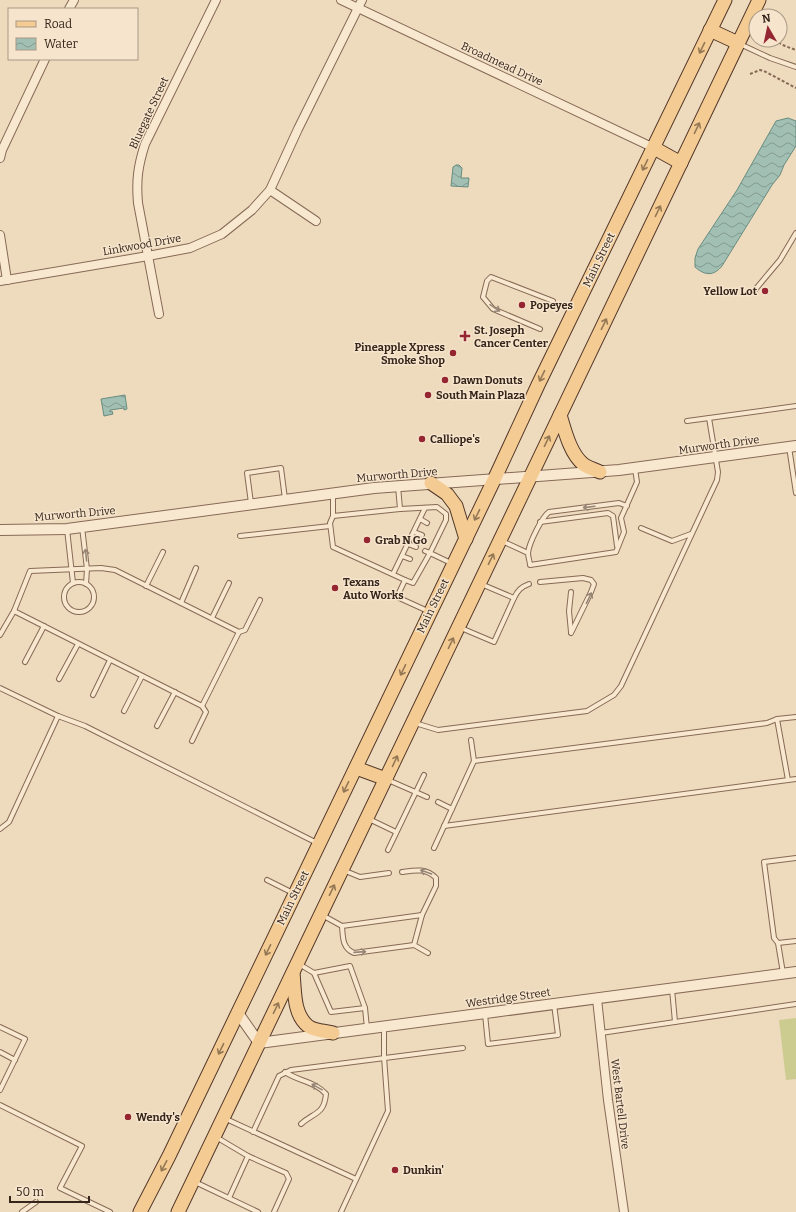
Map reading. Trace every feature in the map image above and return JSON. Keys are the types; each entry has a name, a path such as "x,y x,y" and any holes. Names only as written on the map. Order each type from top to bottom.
{"main road":[{"name":"Main Street","path":"140,1212 238,1014 466,540 538,386 725,0"},
{"path":"178,1212 759,0"},
{"path":"710,30 738,43"},
{"path":"654,148 681,163"},
{"path":"560,415 569,442 575,454 583,464 600,472"},
{"path":"431,483 447,494 456,506 466,540"},
{"path":"356,768 386,779"},
{"path":"295,968 297,1009 302,1019 309,1027 332,1033"}],"street":[{"name":"Bluegate Street","path":"159,314 138,203 137,186 139,164 145,144 216,0"},
{"name":"Broadmead Drive","path":"341,0 654,148"},
{"name":"Linkwood Drive","path":"4,280 190,248 222,234 252,210 270,190 298,129 362,0"},
{"path":"0,158 2,150 45,60"},
{"path":"270,190 316,221"},
{"path":"0,235 4,280"},
{"name":"Murworth Drive","path":"0,530 67,529 333,493 431,483 600,472 792,446"},
{"name":"Westridge Street","path":"259,1043 796,972"},
{"name":"West Bartell Drive","path":"597,998 608,1100 624,1212"},
{"path":"238,1014 259,1043"}],"lane":[{"path":"738,43 770,58 796,67"},
{"path":"754,292 780,260 796,234"},
{"path":"540,329 493,309 483,297 487,281 491,277 553,301"},
{"path":"687,421 796,406"},
{"path":"412,723 438,730 587,711 614,696 621,686 717,480 718,472 709,418"},
{"path":"792,446 796,493"},
{"path":"251,504 247,473 281,468 285,499"},
{"path":"627,506 619,503 549,512 540,522 528,553 530,566 616,552 624,532 622,518 627,506 637,482 635,468"},
{"path":"398,486 400,509"},
{"path":"333,493 333,516 330,523 333,547 405,580 413,582 428,552 436,542 446,520 446,514 437,507 333,516"},
{"path":"393,574 425,508"},
{"path":"540,522 608,513 613,516 618,548"},
{"path":"420,519 428,522"},
{"path":"240,536 330,526"},
{"path":"82,527 87,569 86,584"},
{"path":"437,527 442,529"},
{"path":"641,528 672,542 691,534"},
{"path":"67,529 73,583"},
{"path":"414,532 422,536"},
{"path":"431,540 436,542"},
{"path":"500,540 528,553"},
{"path":"408,544 416,547"},
{"path":"146,586 163,552"},
{"path":"428,552 454,564"},
{"path":"402,556 410,560"},
{"path":"0,635 14,611 30,571 101,568 115,570 240,632"},
{"path":"180,603 196,568"},
{"path":"540,582 583,578 591,580 594,584 571,633 569,611 571,592"},
{"path":"405,580 397,597 431,612"},
{"path":"78,582 86,584 93,591 94,601 88,610 78,613 69,609 64,600 66,590 73,583 78,582"},
{"path":"212,618 229,583"},
{"path":"479,583 514,598"},
{"path":"458,627 494,642 518,590 529,584"},
{"path":"202,706 240,632 245,630 260,600"},
{"path":"14,611 202,706 206,712 192,741"},
{"path":"25,662 44,626"},
{"path":"59,679 78,644"},
{"path":"93,695 110,660"},
{"path":"124,711 142,676"},
{"path":"0,688 58,716 85,726 319,844"},
{"path":"157,726 175,692"},
{"path":"0,829 9,822 58,716"},
{"path":"474,761 759,724 777,719 796,717"},
{"path":"777,719 788,780"},
{"path":"434,848 474,761 472,740"},
{"path":"388,850 424,775"},
{"path":"444,826 796,778"},
{"path":"386,779 427,797"},
{"path":"438,802 452,809"},
{"path":"367,818 396,832"},
{"path":"783,974 778,943 774,938 764,862 796,858"},
{"path":"342,870 360,877 389,873"},
{"path":"402,872 417,870 426,871 436,878 436,886 422,915 414,945"},
{"path":"268,880 295,894"},
{"path":"320,915 342,926 422,915"},
{"path":"342,926 345,947 348,951 354,953 414,945 428,953"},
{"path":"778,943 796,940"},
{"path":"295,968 314,973 350,966 365,1008 367,1028"},
{"path":"314,973 331,1012 365,1008"},
{"path":"672,989 675,1022"},
{"path":"484,1013 488,1044 558,1035 554,1004"},
{"path":"601,1033 796,1004"},
{"path":"341,1212 388,1111 384,1057 384,1026"},
{"path":"0,1027 25,1039 0,1090"},
{"path":"253,1132 279,1076 285,1072 384,1057 463,1048"},
{"path":"0,1052 15,1060"},
{"path":"285,1072 292,1077 321,1088 326,1094 325,1102 320,1110 301,1124"},
{"path":"0,1078 5,1080"},
{"path":"0,1105 82,1146 60,1188 110,1212"},
{"path":"224,1117 253,1132 356,1179"},
{"path":"215,1136 248,1156 286,1173 289,1179 274,1212"},
{"path":"229,1198 248,1156"},
{"path":"193,1181 258,1212"},
{"path":"22,1212 36,1202"}],"path":[{"path":"750,74 760,70 764,71 796,88"}],"green space":[{"path":"796,1018 796,1079 786,1080 779,1020"}],"water":[{"path":"788,118 796,121 796,146 784,165 780,175 772,185 722,266 713,273 709,274 702,272 695,267 695,258 698,249 737,190 776,121"},
{"path":"459,165 462,168 461,178 469,178 468,187 451,186 453,167"},
{"path":"125,395 127,409 110,410 113,414 104,416 101,399"}],"place":[{"name":"Yellow Lot","path":"765,291"},
{"name":"Popeyes","path":"522,305"},
{"name":"St. Joseph Cancer Center","path":"465,336"},
{"name":"Pineapple Xpress Smoke Shop","path":"453,353"},
{"name":"Dawn Donuts","path":"445,380"},
{"name":"South Main Plaza","path":"428,395"},
{"name":"Calliope's","path":"422,439"},
{"name":"Grab N Go","path":"367,540"},
{"name":"Texans Auto Works","path":"335,588"},
{"name":"Wendy's","path":"128,1117"},
{"name":"Dunkin'","path":"395,1170"}]}
